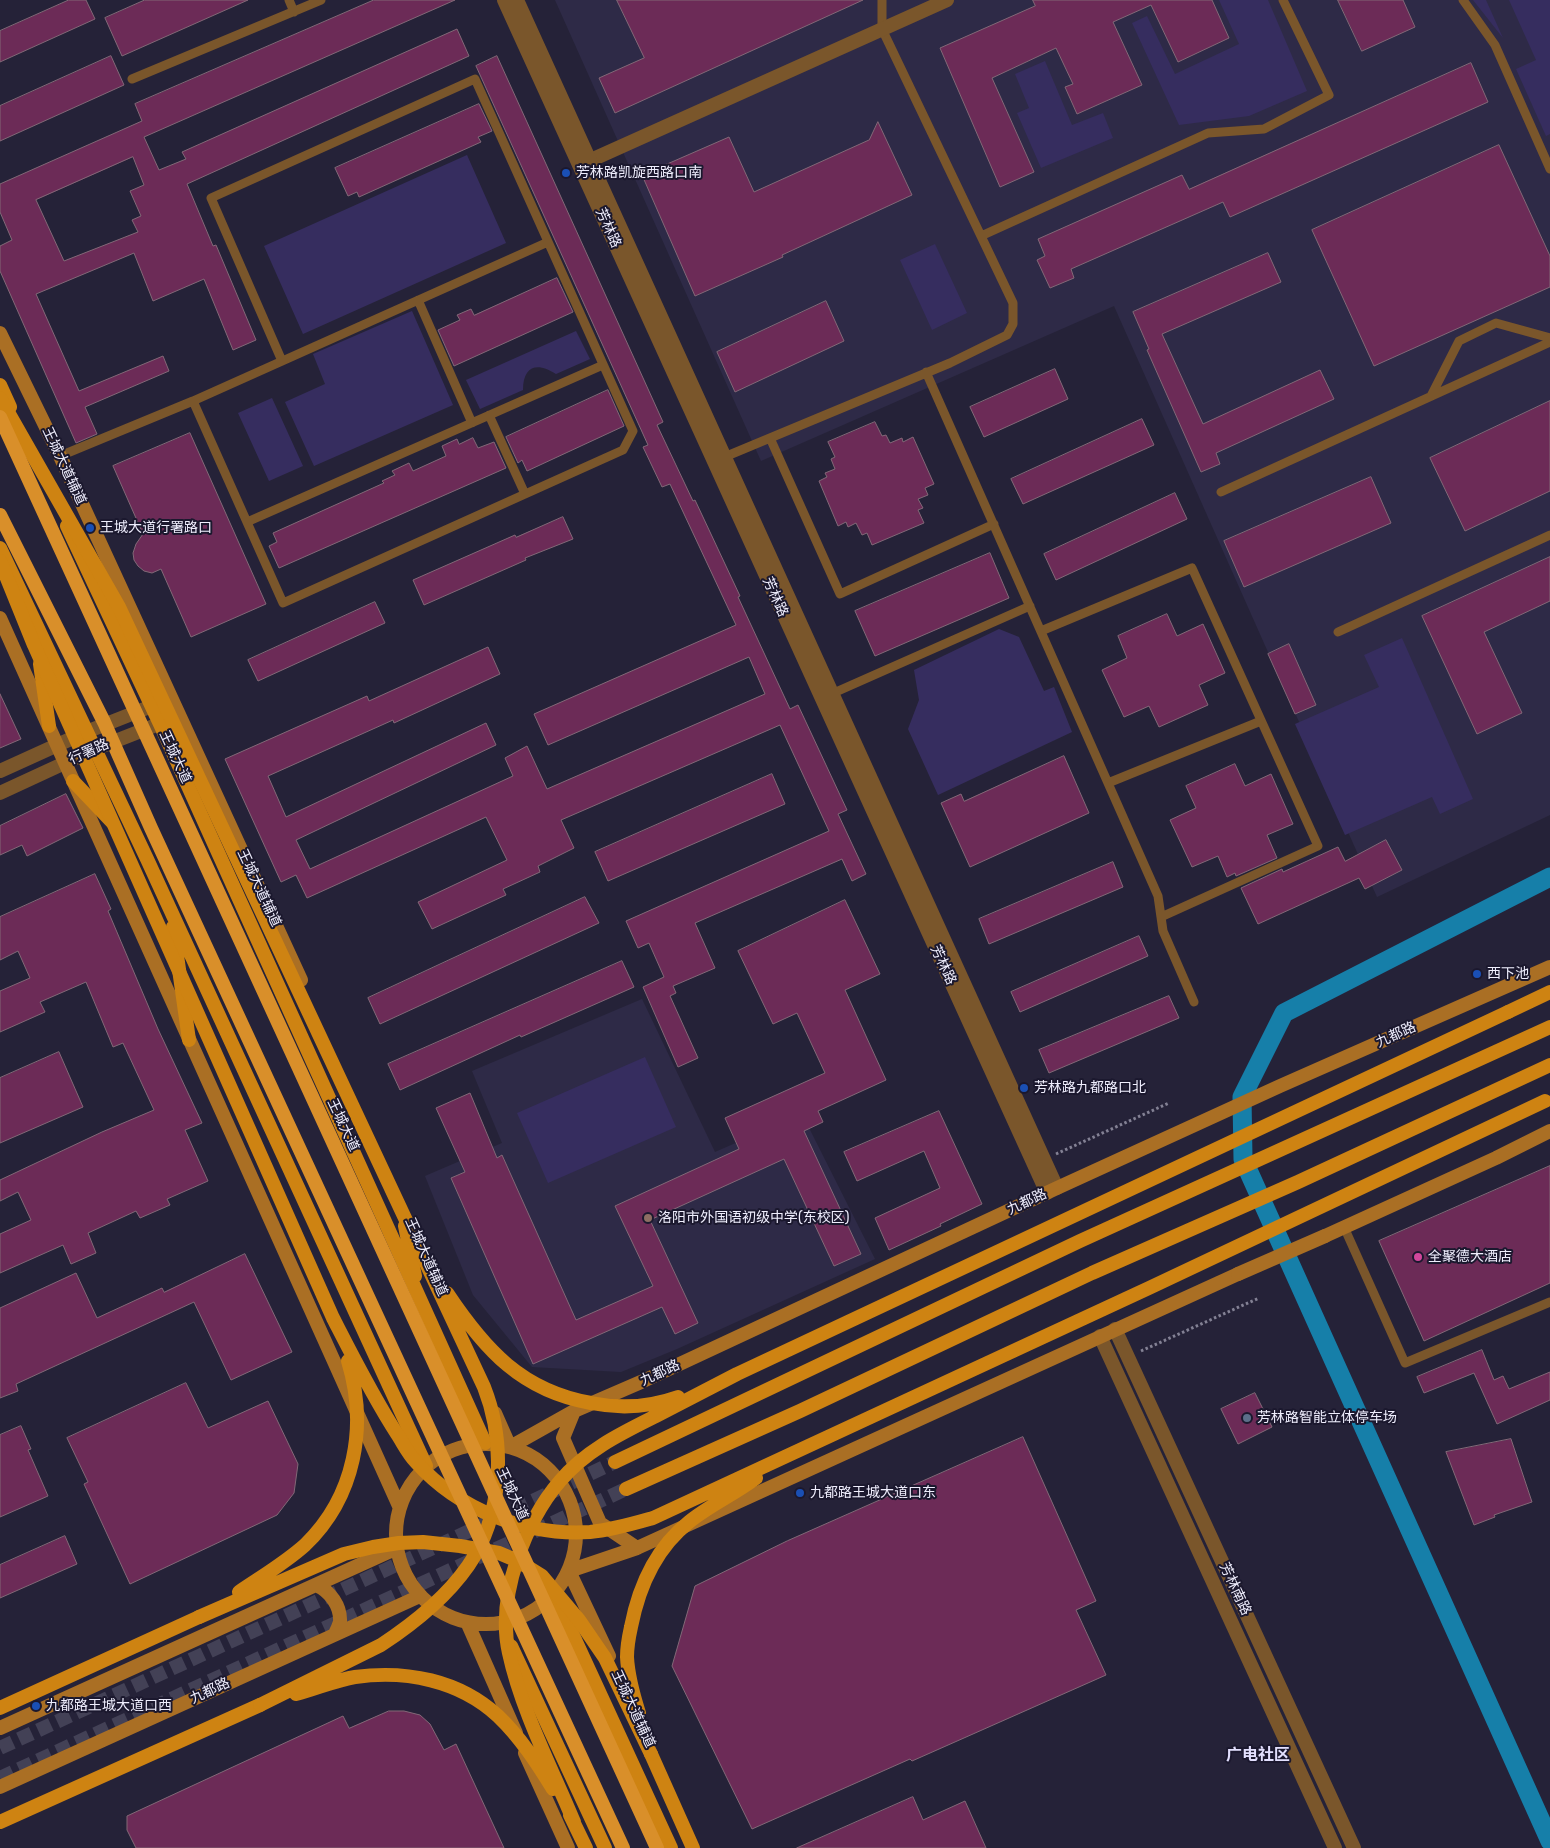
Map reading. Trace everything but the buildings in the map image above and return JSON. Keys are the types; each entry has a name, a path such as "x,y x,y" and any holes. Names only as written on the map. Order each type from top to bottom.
{"highway":[{"name":"王城大道","path":"0,417 657,1848"},
{"path":"0,515 104,722 151,828 623,1848"}],"main road":[{"name":"王城大道辅道","path":"0,333 60,456 172,698 399,1195 510,1446"},
{"name":"王城大道","path":"0,385 160,724 485,1443"},
{"path":"0,398 119,607 484,1387 494,1416 498,1445 498,1466 494,1498 487,1528 468,1566 440,1598 412,1623 380,1645 260,1705 0,1822"},
{"path":"0,548 147,859 426,1466"},
{"path":"0,560 34,645 333,1318 380,1409 414,1461 428,1475 451,1492 474,1508 494,1517 544,1530 562,1532 591,1532 616,1529 653,1518 1547,1100"},
{"path":"0,618 399,1506"},
{"path":"35,623 49,726"},
{"path":"73,781 147,859"},
{"path":"171,912 189,1040"},
{"name":"九都路","path":"510,1446 574,1410 650,1378 1052,1190 1280,1086 1550,967"},
{"path":"586,1848 524,1702 509,1653 505,1628 510,1584 521,1549 534,1522 559,1481 576,1464 597,1447 737,1374 1550,992"},
{"path":"615,1462 1071,1245 1550,1026"},
{"path":"626,1489 800,1411 1092,1273 1298,1182 1550,1065"},
{"path":"569,1571 637,1548 1100,1336 1496,1158 1550,1131"},
{"path":"399,1195 420,1301"},
{"path":"425,1260 450,1298 494,1354 525,1380 555,1394 605,1406 634,1407 677,1398 737,1374"},
{"path":"199,1617 294,1555 333,1511 344,1491 356,1445 357,1400 353,1376 333,1318"},
{"path":"574,1410 563,1438 600,1523 637,1548"},
{"path":"485,1443 510,1446 533,1456 547,1466 558,1478 567,1493 574,1509 577,1526 576,1542 569,1571 554,1594 532,1612 517,1619 484,1624 467,1622 451,1617 436,1610 420,1596 404,1573 397,1548 396,1522 399,1506 406,1491 426,1466 439,1456 454,1450 470,1444 485,1443"},
{"path":"651,1754 630,1682 627,1655 634,1611 647,1575 661,1551 674,1535 690,1521 755,1479 778,1460"},
{"path":"0,1708 338,1556 373,1547 424,1542 499,1553 518,1561 542,1576 579,1620 606,1658 693,1848"},
{"path":"0,1728 397,1548"},
{"name":"王城大道辅道","path":"569,1571 698,1848"},
{"path":"316,1585 325,1589 337,1605 340,1622 335,1634"},
{"path":"554,1594 670,1848"},
{"name":"九都路","path":"0,1787 420,1596"},
{"path":"467,1622 568,1848"},
{"path":"500,1623 605,1848"},
{"path":"260,1705 353,1678 380,1674 400,1674 438,1682 474,1698 497,1715 530,1753 574,1822"}],"street":[{"name":"芳林路","path":"504,0 584,162"},
{"name":"芳林路","path":"517,0 584,162 1052,1190"},
{"path":"584,162 947,0"},
{"name":"芳林路","path":"826,697 1044,1159 1052,1190"},
{"name":"行署路","path":"0,771 86,732 172,698"},
{"name":"行署路","path":"0,792 95,749 180,716"},
{"name":"芳林南路","path":"1116,1329 1354,1848"},
{"name":"芳林南路","path":"1100,1336 1335,1848"}],"lane":[{"path":"289,0 294,12"},
{"path":"132,80 321,0"},
{"path":"719,460 926,372 1007,334 1013,324 1013,303 882,29 882,0"},
{"path":"981,236 1208,133 1264,129 1329,95 1283,0"},
{"path":"1463,0 1494,45 1550,169"},
{"path":"193,401 283,603 623,450 632,431 475,79 211,198 282,361"},
{"path":"60,456 193,401 548,242"},
{"path":"418,300 472,422"},
{"path":"1431,396 1459,341 1496,323 1550,338"},
{"path":"1221,492 1550,342"},
{"path":"247,522 603,365"},
{"path":"926,372 1158,896 1163,931 1194,1002"},
{"path":"489,415 525,494"},
{"path":"770,438 840,594 994,524"},
{"path":"1338,632 1550,535"},
{"path":"1041,631 1192,568 1318,846 1161,917"},
{"path":"826,697 1030,606"},
{"path":"1108,783 1261,721"},
{"path":"1344,1227 1406,1363 1550,1302"}],"path":[{"path":"1044,1159 1169,1103"},
{"path":"1129,1357 1259,1298"}],"shaded area":[{"path":"555,0 1550,0 1550,815 1377,897 1114,306 761,461"},
{"path":"1219,0 1268,0 1307,91 1249,116 1179,125 1132,23 1147,16 1175,74 1239,44"},
{"path":"1473,0 1486,0 1503,38"},
{"path":"1509,0 1550,0 1550,134 1546,136 1516,69 1536,60"},
{"path":"1045,61 1072,125 1103,113 1113,138 1041,168 1017,113 1029,108 1015,74"},
{"path":"467,155 506,243 303,334 264,246"},
{"path":"935,244 967,313 932,330 900,260"},
{"path":"412,311 453,405 314,466 285,402 325,384 313,354"},
{"path":"576,331 590,359 556,374 543,368 533,368 526,375 523,390 480,409 466,380"},
{"path":"272,398 303,466 269,481 238,413"},
{"path":"999,629 1019,637 1044,691 1054,687 1072,732 938,795 908,729 919,700 914,670"},
{"path":"1402,638 1473,799 1440,814 1432,797 1345,835 1295,724 1379,687 1364,655"},
{"name":"洛阳市外国语初级中学(东校区)","path":"642,999 715,1152 802,1114 875,1259 677,1349 621,1372 532,1367 473,1295 425,1176 502,1143 472,1071"},
{"path":"645,1057 676,1127 548,1183 517,1113"}],"waterway":[{"path":"1550,877 1284,1013 1242,1097 1243,1159 1550,1841"}],"tunnel":[{"path":"0,1748 615,1462"},
{"path":"0,1778 626,1489"}],"place":[{"name":"芳林路凯旋西路口南","path":"566,173"},
{"name":"王城大道行署路口","path":"90,528"},
{"name":"西下池","path":"1477,974"},
{"name":"芳林路九都路口北","path":"1024,1088"},
{"name":"洛阳市外国语初级中学(东校区)","path":"648,1218"},
{"name":"全聚德大酒店","path":"1418,1257"},
{"name":"芳林路智能立体停车场","path":"1247,1418"},
{"name":"九都路王城大道口东","path":"800,1493"},
{"name":"九都路王城大道口西","path":"36,1706"}],"district":[{"name":"广电社区","path":"1258,1755"}]}
